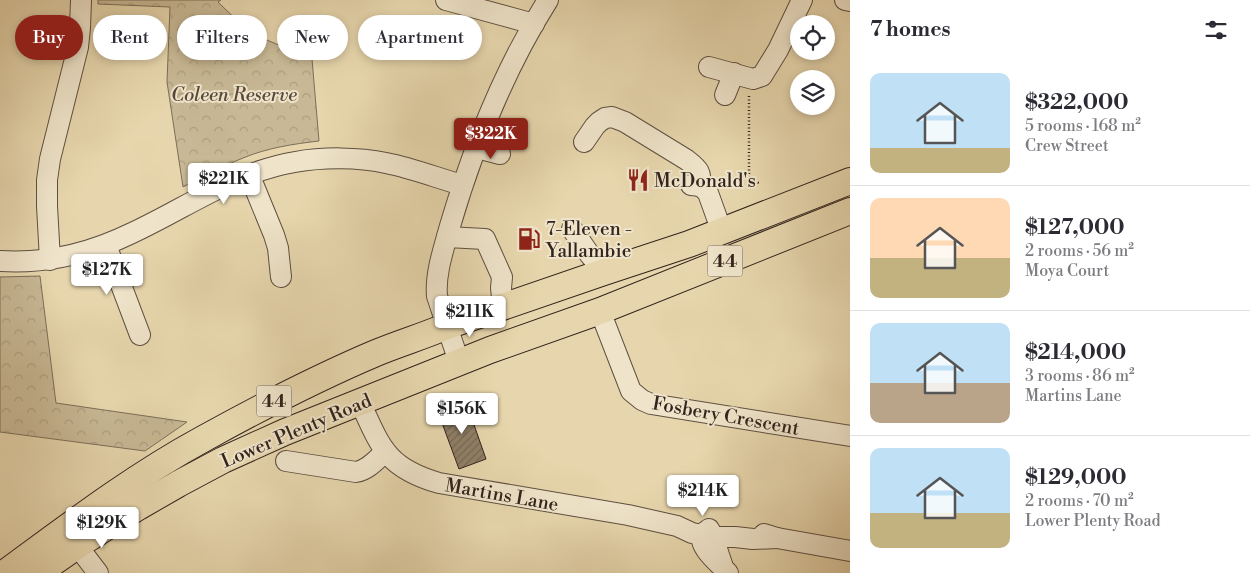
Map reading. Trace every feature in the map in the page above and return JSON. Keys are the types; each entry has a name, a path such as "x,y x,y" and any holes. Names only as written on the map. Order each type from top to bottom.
{"main road":[{"name":"Lower Plenty Road","path":"38,573 71,537 159,464 272,402 378,352 447,326 689,244 850,182"},
{"name":"Lower Plenty Road","path":"5,573 71,537 138,507 223,460 285,432 490,350 600,311 850,211"},
{"path":"348,366 360,402"}],"street":[{"path":"50,260 47,180 50,159 78,47 81,0"},
{"path":"446,0 534,24"},
{"path":"460,362 440,305 436,286 447,237 462,185 502,87 515,59 548,0"},
{"path":"709,67 753,79 762,76 778,50 802,0"},
{"path":"846,0 850,1"},
{"path":"725,95 734,73"},
{"path":"580,139 599,122 605,118 612,117 625,122 687,160 700,172 701,177 695,185 708,193 722,232"},
{"path":"477,148 500,154"},
{"path":"0,261 50,260 106,245 249,174 296,162 364,160 409,169 462,185"},
{"path":"249,174 276,242 281,277"},
{"path":"572,229 604,272"},
{"path":"447,237 485,239 502,277 503,307"},
{"path":"106,245 140,334"},
{"name":"Fosbery Crescent","path":"600,311 626,381 631,391 642,400 651,404 850,436"},
{"name":"Martins Lane","path":"360,402 385,452 396,463 424,479 628,515 677,526 692,533 735,538 776,538 850,551"},
{"path":"286,461 356,472 367,468 385,452"},
{"path":"708,534 725,570"},
{"path":"71,537 98,573"}],"path":[{"path":"749,93 749,174 752,181 759,183"}],"green space":[{"name":"Coleen Reserve","path":"98,0 221,0 218,2 231,15 177,15 177,60 267,60 267,40 277,44 277,60 312,60 319,141 280,147 252,155 235,161 183,187 167,82 170,7 98,4"},
{"path":"40,276 56,403 187,422 145,451 0,432 0,277"}],"building":[{"path":"466,402 486,459 459,469 438,412"}],"place":[{"name":"McDonald's","path":"638,180"},
{"name":"7-Eleven - Yallambie","path":"529,239"}]}
